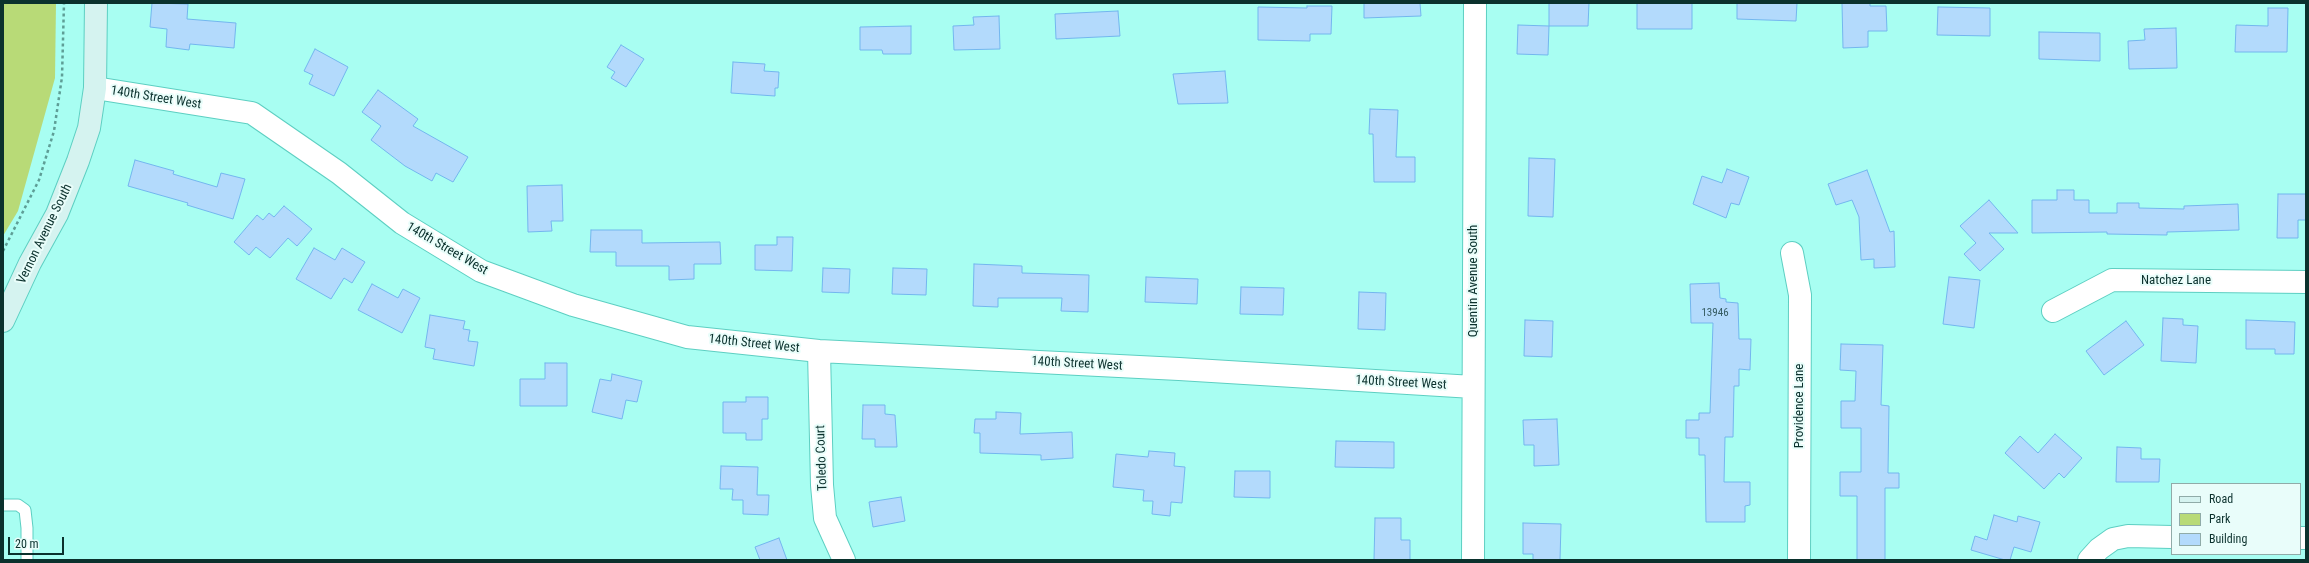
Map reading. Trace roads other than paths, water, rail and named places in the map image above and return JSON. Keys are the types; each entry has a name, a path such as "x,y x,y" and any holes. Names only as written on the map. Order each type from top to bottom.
{"street":[{"name":"Vernon Avenue South","path":"3,321 30,263 57,214 78,162 89,128 95,88 96,3"},
{"name":"Quentin Avenue South","path":"1473,560 1475,3"},
{"name":"140th Street West","path":"95,88 252,113 339,173 402,223 481,271 566,302 687,337 819,351 1187,370 1473,387"},
{"name":"Providence Lane","path":"1792,253 1800,295 1799,560"},
{"name":"Natchez Lane","path":"2053,311 2112,280 2306,282"},
{"name":"Toledo Court","path":"819,351 822,485 825,512 834,539 844,560"},
{"path":"2094,554 2113,539 2128,536 2171,537"}],"lane":[{"path":"3,505 18,505 25,510 28,560"}]}
